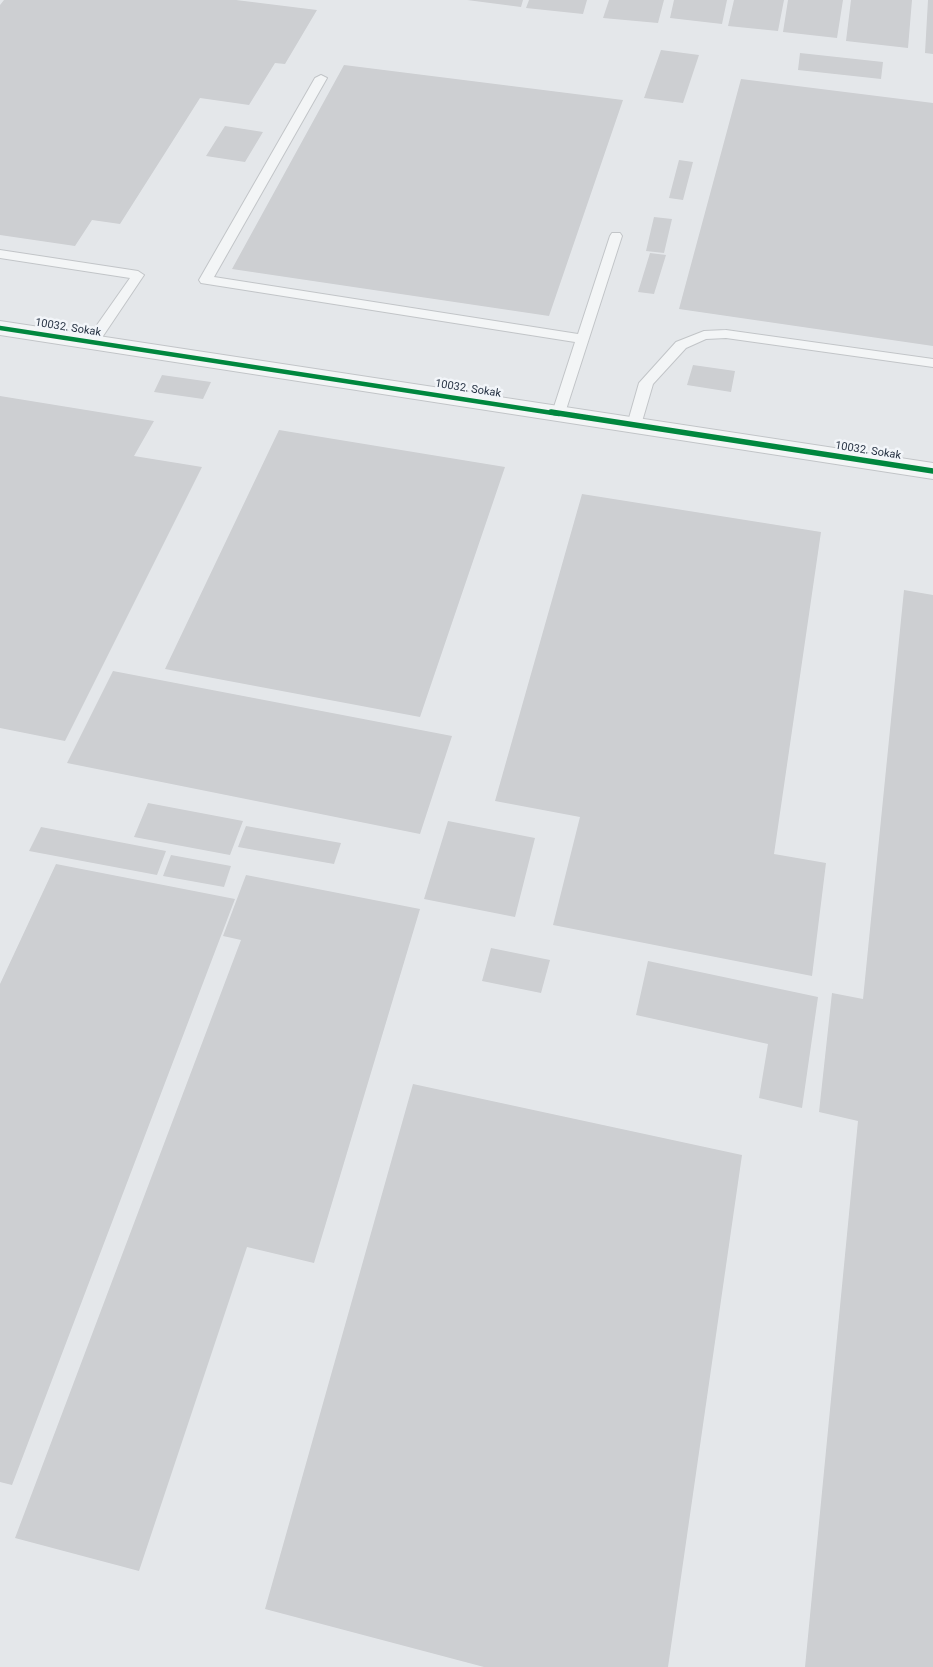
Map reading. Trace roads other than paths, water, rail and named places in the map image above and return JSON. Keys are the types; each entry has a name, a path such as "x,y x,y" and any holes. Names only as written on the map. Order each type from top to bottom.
{"street":[{"name":"10032. Sokak","path":"0,328 933,471"}],"lane":[{"path":"321,78 206,280 583,339"},
{"path":"559,413 616,236"},
{"path":"0,254 138,275 92,342"},
{"path":"634,425 646,383 681,345 704,335 726,334 933,363"}]}
